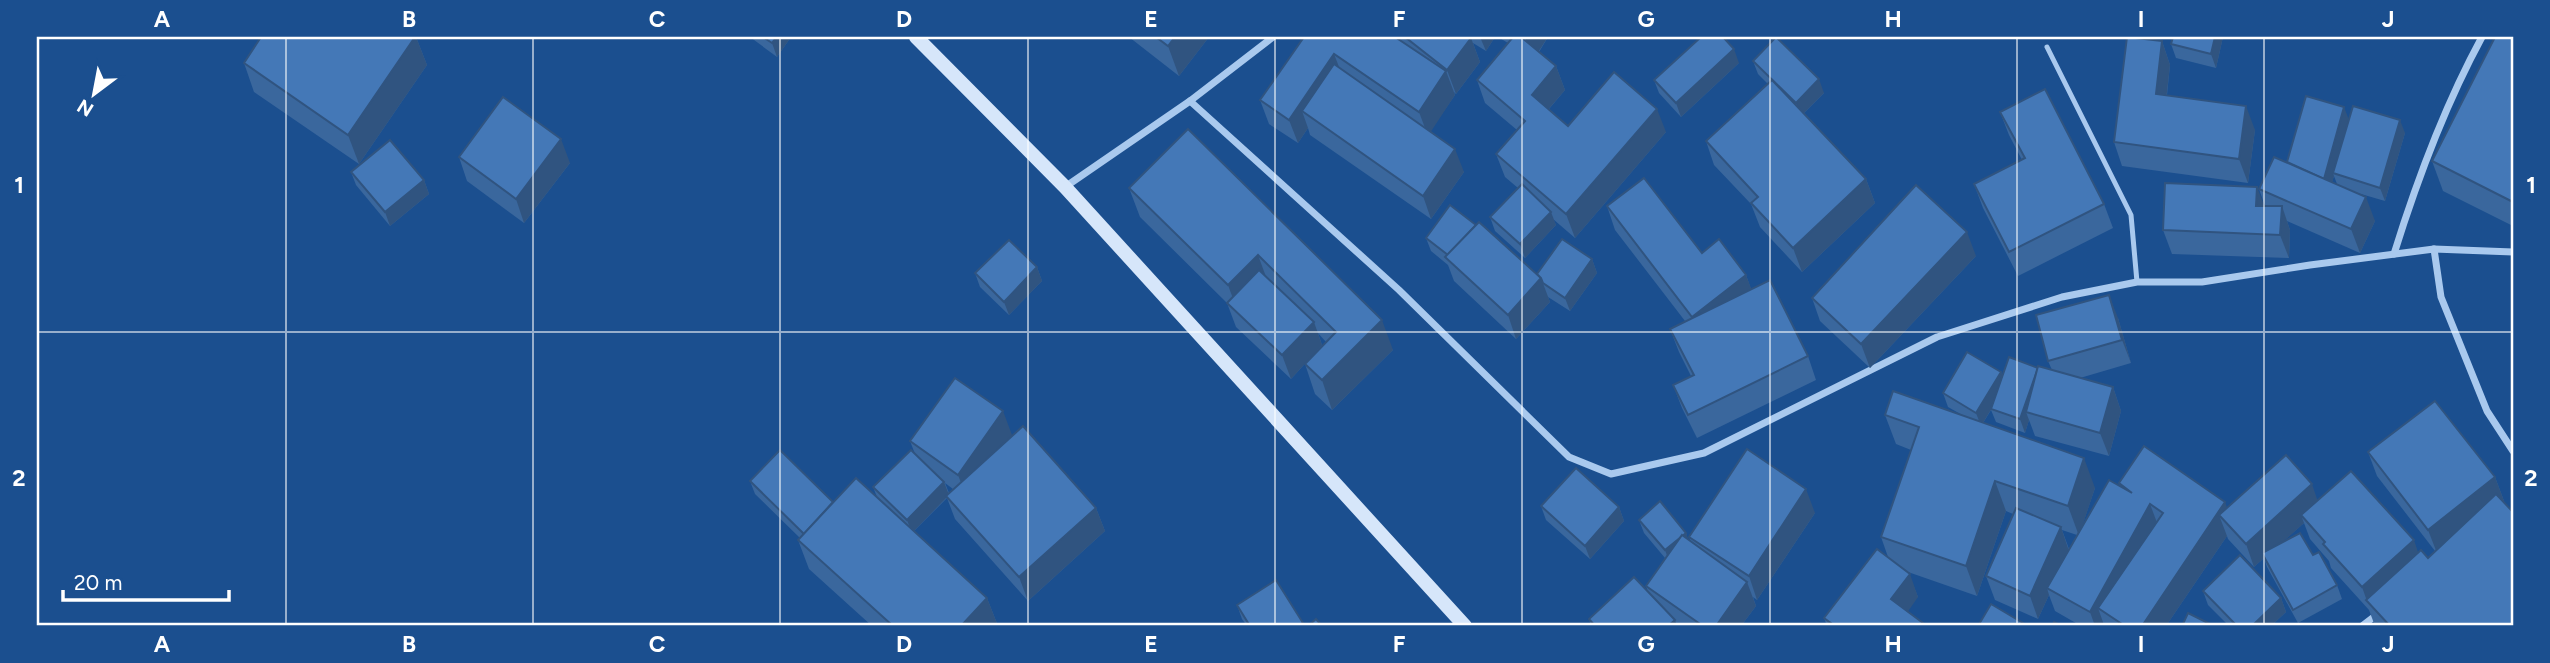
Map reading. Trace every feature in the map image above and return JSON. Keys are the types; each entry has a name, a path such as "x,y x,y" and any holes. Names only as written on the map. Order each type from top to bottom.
{"main road":[{"path":"916,37 1065,187 1465,626"}],"street":[{"path":"1065,187 1190,101 1273,37"},
{"path":"2394,254 2412,196 2429,154 2467,65 2482,37"},
{"path":"1190,101 1399,290 1569,457 1611,474 1704,453 1937,337 2062,297 2137,282 2202,282 2434,249 2513,252"},
{"path":"2434,249 2445,308 2487,411 2513,450"},
{"path":"2362,626 2382,611"}],"lane":[{"path":"2047,47 2131,215 2137,282"}],"building":[{"path":"261,37 415,37 348,135 244,63"},
{"path":"763,37 777,37 772,43"},
{"path":"1156,37 1175,37 1168,46"},
{"path":"1304,37 1395,37 1446,71 1419,112 1334,54 1289,120 1260,100"},
{"path":"1405,37 1469,37 1471,38 1447,70"},
{"path":"1513,37 1521,37 1556,66 1532,95 1568,126 1614,72 1657,109 1566,214 1496,154 1525,121 1477,80"},
{"path":"1701,37 1723,37 1734,49 1676,103 1654,80"},
{"path":"1776,37 1819,79 1796,103 1753,61"},
{"path":"2127,37 2162,41 2156,94 2246,106 2239,159 2114,142"},
{"path":"2173,37 2215,37 2211,54 2171,44"},
{"path":"2495,37 2513,37 2513,202 2432,161"},
{"path":"1334,64 1455,149 1423,196 1302,111"},
{"path":"1772,80 1866,179 1793,248 1751,203 1758,197 1706,141"},
{"path":"2045,89 2104,204 2009,252 1974,184 2025,158 2000,112"},
{"path":"2306,96 2344,107 2324,179 2287,162"},
{"path":"503,97 561,139 516,199 459,157"},
{"path":"2353,106 2400,120 2380,188 2333,173"},
{"path":"1188,129 1382,320 1322,380 1305,364 1336,332 1258,255 1228,285 1129,188"},
{"path":"390,140 424,180 385,212 351,172"},
{"path":"2274,157 2366,197 2351,229 2259,189"},
{"path":"1644,178 1702,253 1719,239 1746,275 1692,317 1607,206"},
{"path":"2165,183 2257,187 2256,206 2282,206 2280,235 2163,230"},
{"path":"1522,184 1551,212 1520,244 1490,217"},
{"path":"1916,185 1967,232 1861,344 1812,298"},
{"path":"1450,205 1476,225 1448,255 1426,238"},
{"path":"1479,222 1541,278 1508,315 1445,257"},
{"path":"1562,239 1592,259 1565,298 1543,283 1537,274"},
{"path":"1009,240 1037,267 1004,302 975,273"},
{"path":"1259,270 1314,322 1282,355 1227,303"},
{"path":"1770,280 1808,356 1688,415 1673,385 1694,375 1670,329"},
{"path":"2109,295 2122,340 2048,361 2036,315"},
{"path":"1967,352 2001,372 1976,413 1943,393"},
{"path":"2009,357 2038,368 2020,419 1991,409"},
{"path":"2038,366 2113,387 2100,433 2026,412"},
{"path":"955,378 1003,411 958,475 910,441"},
{"path":"1893,391 2084,458 2068,506 1995,481 1966,566 1881,537 1919,427 1885,415"},
{"path":"2435,401 2495,477 2428,530 2368,452"},
{"path":"1023,426 1096,508 1019,577 946,496"},
{"path":"2144,446 2225,502 2142,626 2125,626 2098,608 2163,513 2150,504 2090,612 2047,588 2109,480 2132,493 2119,483"},
{"path":"1747,449 1806,489 1749,576 1689,537"},
{"path":"780,450 833,502 804,534 750,481"},
{"path":"911,450 944,482 907,520 873,487"},
{"path":"2286,455 2312,484 2246,544 2219,515"},
{"path":"1576,468 1619,507 1585,546 1541,506"},
{"path":"2351,471 2414,540 2362,587 2301,515"},
{"path":"856,478 987,598 961,626 893,626 798,540"},
{"path":"2496,494 2513,512 2513,626 2390,626 2366,600 2421,550 2428,558"},
{"path":"1660,501 1686,533 1665,550 1639,520"},
{"path":"2016,508 2061,527 2030,596 1986,576"},
{"path":"2300,533 2313,555 2319,552 2337,585 2293,610 2262,553"},
{"path":"1682,535 1747,582 1716,626 1703,626 1646,586"},
{"path":"1877,549 1910,574 1891,599 1927,626 1835,626 1824,618"},
{"path":"2240,555 2281,598 2252,626 2237,626 2203,591"},
{"path":"1634,577 1675,620 1668,626 1595,626 1589,619"},
{"path":"1276,580 1303,623 1297,626 1250,626 1237,605"},
{"path":"1991,604 2028,626 1978,626"},
{"path":"2188,613 2214,626 2182,626"},
{"path":"1316,619 1322,626 1308,626"}]}
